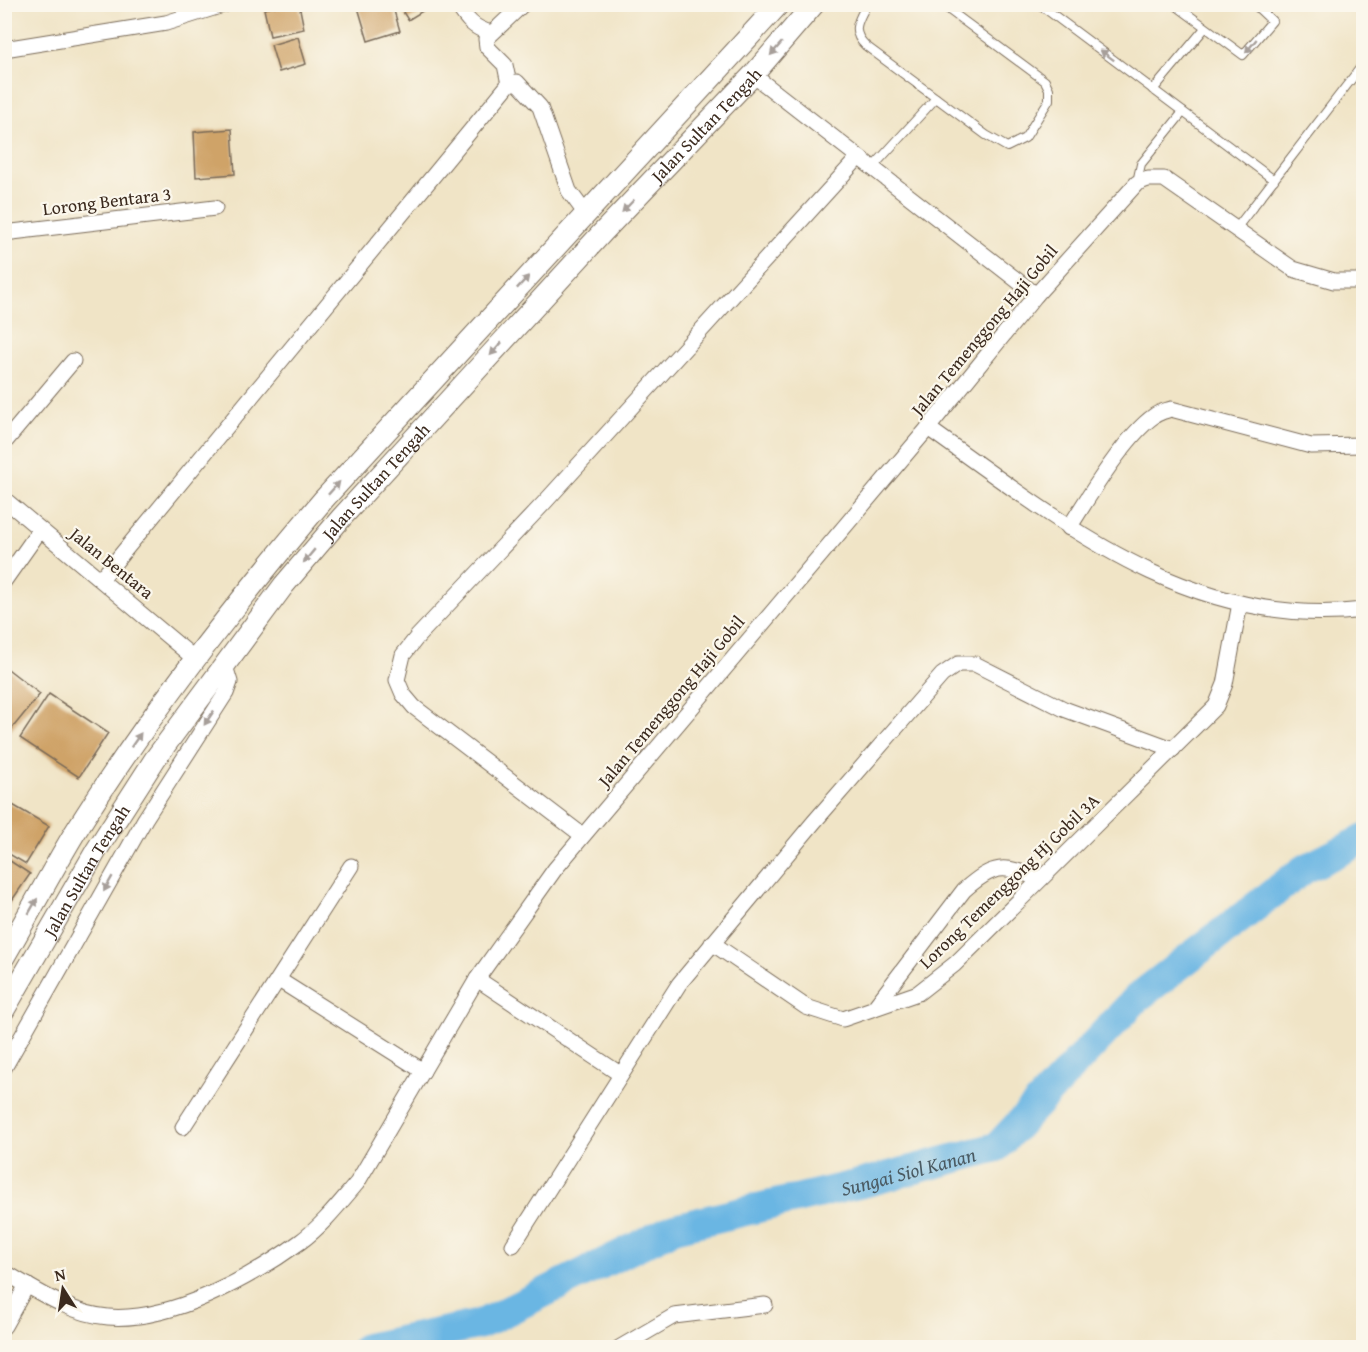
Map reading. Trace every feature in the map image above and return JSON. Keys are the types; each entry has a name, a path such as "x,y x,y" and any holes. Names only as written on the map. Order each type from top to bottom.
{"main road":[{"name":"Jalan Sultan Tengah","path":"4,957 74,835 136,740 195,659 324,499 779,4"},
{"name":"Jalan Sultan Tengah","path":"4,1010 119,814 155,759 284,585 342,517 603,232 753,75 814,4"}],"street":[{"path":"4,49 166,23 226,4"},
{"path":"457,4 468,22 477,29 491,33"},
{"path":"509,84 504,65 487,47 486,39 523,4"},
{"path":"753,75 1036,295"},
{"path":"102,578 509,84 518,82 540,107 569,191 586,214"},
{"path":"582,836 414,707 403,694 397,680 403,656 418,636 544,503 858,158"},
{"path":"1137,183 1148,178 1164,179 1276,260 1309,276 1334,281 1364,281"},
{"name":"Jalan Temenggong Haji Gobil","path":"4,1272 83,1312 108,1317 136,1316 180,1307 216,1293 300,1242 334,1211 357,1183 477,979 519,916 582,836 928,428 1036,295 1137,183"},
{"name":"Lorong Bentara 3","path":"4,233 215,208"},
{"path":"4,443 73,361"},
{"path":"1069,528 1090,494 1141,426 1156,414 1171,409 1311,446 1364,446"},
{"path":"928,428 1069,528 1133,565 1187,587 1240,603 1299,613 1364,610"},
{"name":"Jalan Bentara","path":"4,499 102,578 195,659"},
{"path":"4,581 40,530"},
{"name":"Lorong Temenggong Hj Gobil 3A","path":"712,944 791,999 822,1014 843,1019 901,1001 931,984 955,964 1216,706 1222,696 1240,603"},
{"path":"513,1245 679,984 934,683 958,664 975,664 1064,709 1173,749"},
{"path":"4,1068 145,819 226,693 230,682 225,666"},
{"path":"183,1127 351,866"},
{"path":"874,1008 964,890 977,879 990,870 1002,867 1039,879"},
{"path":"477,979 620,1074"},
{"path":"279,980 423,1071"},
{"path":"4,1326 27,1285"},
{"path":"619,1347 674,1316 765,1305"}],"lane":[{"path":"867,4 855,26 856,37 986,135 1006,147 1025,138 1049,100 1049,89 1045,81 941,4"},
{"path":"1039,4 1274,180"},
{"path":"1174,4 1243,56 1272,21 1254,4"},
{"path":"1154,90 1204,28"},
{"path":"1235,230 1364,63"},
{"path":"871,169 936,98"},
{"path":"1137,183 1141,164 1183,112"}],"building":[{"path":"286,4 299,4 304,29 270,36 264,9"},
{"path":"357,4 392,4 400,31 368,41"},
{"path":"398,4 434,4 408,20"},
{"path":"298,37 306,64 279,72 271,45"},
{"path":"232,129 235,174 196,177 194,132"},
{"path":"4,666 40,694 10,731 4,727"},
{"path":"49,694 108,733 79,777 20,738"},
{"path":"4,800 49,826 26,864 4,851"},
{"path":"4,857 30,874 4,912"}],"waterway":[{"name":"Sungai Siol Kanan","path":"366,1348 481,1324 674,1228 863,1183 997,1147 1137,998 1303,870 1364,839"}]}
